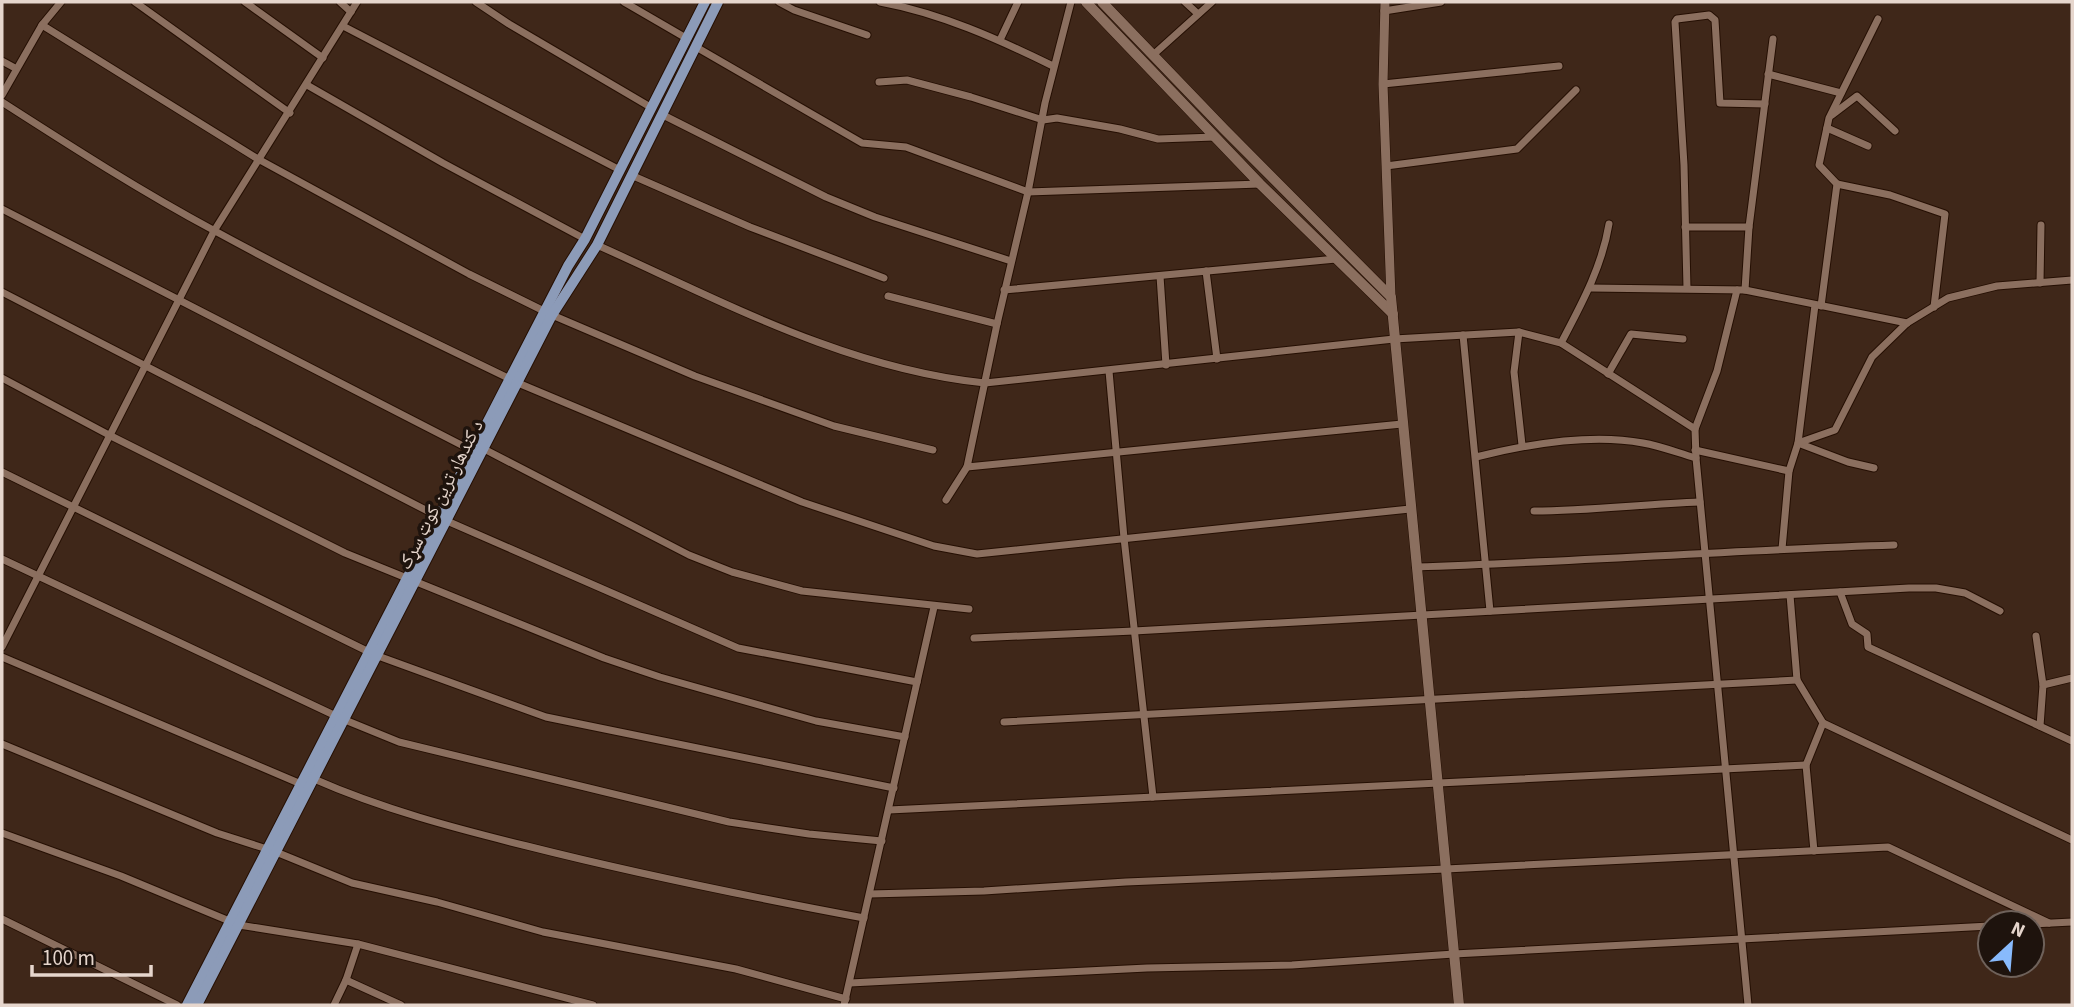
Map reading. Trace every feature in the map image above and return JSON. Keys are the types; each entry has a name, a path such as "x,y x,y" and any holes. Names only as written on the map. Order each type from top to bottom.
{"main road":[{"name":"د کندهار ترين کوټ سړک","path":"548,313 597,245 652,108 705,2"},
{"name":"د کندهار ترين کوټ سړک","path":"272,851 301,784 320,757 443,519 484,449 568,265 663,114 718,2"},
{"path":"1086,2 1260,184 1392,314"},
{"path":"1102,2 1391,297 1459,1005"},
{"path":"585,239 597,245"},
{"name":"د کندهار ترين کوټ سړک","path":"443,519 472,451 514,381"},
{"name":"د کندهار ترين کوټ سړک","path":"197,1005 272,851 314,779 320,757"},
{"name":"د کندهار ترين کوټ سړک","path":"187,1005 235,923"}],"street":[{"path":"135,2 290,113"},
{"path":"245,2 323,58"},
{"path":"340,2 351,12"},
{"path":"2,647 214,231 357,2"},
{"path":"476,2 652,108"},
{"path":"624,2 687,38"},
{"path":"779,2 794,10 867,35"},
{"path":"880,2 912,8 1000,40 1053,65"},
{"path":"1000,40 1018,2"},
{"path":"946,500 967,467 1004,290 1028,192 1053,65 1071,2"},
{"path":"1185,2 1198,14"},
{"path":"1153,55 1212,2"},
{"path":"1391,297 1383,84 1384,6 1441,2"},
{"path":"2,95 15,68 57,3"},
{"path":"1687,288 1675,22 1677,19 1709,15 1715,19 1720,103 1765,104"},
{"path":"1878,19 1829,118 1819,165 1837,184 1890,195 1945,214 1934,307"},
{"path":"42,24 258,159 469,274 548,313 695,376 834,426 933,450"},
{"path":"343,26 626,173 750,227 884,278"},
{"path":"1748,1005 1704,553 1695,429 1717,371 1741,290 1773,39"},
{"path":"696,47 862,143 906,147 1028,192 1260,184"},
{"path":"2,61 15,68"},
{"path":"1383,84 1559,66"},
{"path":"1768,74 1841,93"},
{"path":"879,82 907,80 1042,120 1057,118 1158,139 1215,138"},
{"path":"307,85 443,163 585,239"},
{"path":"1386,166 1517,149 1576,90"},
{"path":"1829,118 1857,96 1895,131"},
{"path":"2,102 106,169 214,231 514,381 802,502 934,546 978,555 1410,509"},
{"path":"663,114 825,197 874,217 1011,261"},
{"path":"1827,128 1868,146"},
{"path":"1782,549 1788,471 1798,443 1837,184"},
{"path":"2,209 472,451"},
{"path":"1561,343 1590,288 1605,247 1609,224"},
{"path":"2040,225 2040,283"},
{"path":"1685,227 1749,227"},
{"path":"597,245 793,333 860,358 965,381 985,383 1109,371 1394,339 1519,332 1561,343 1695,429"},
{"path":"1004,290 1336,259"},
{"path":"1206,271 1217,359"},
{"path":"1160,276 1166,365"},
{"path":"1798,443 1835,430 1871,357 1907,323 1948,298 1997,286 2072,280"},
{"path":"1590,288 1741,290 1907,323"},
{"path":"2,292 443,519 738,648 917,682"},
{"path":"888,296 997,324"},
{"path":"1519,332 1514,372 1522,445"},
{"path":"1608,374 1631,334 1683,339"},
{"path":"1464,335 1490,611"},
{"path":"1109,371 1124,538 1153,797"},
{"path":"2,378 109,435 345,553 604,658 660,677 816,721 905,737"},
{"path":"967,467 1402,424"},
{"path":"1476,457 1522,445 1619,440 1788,471"},
{"path":"1798,443 1874,468"},
{"path":"484,449 690,555 732,572 802,591 969,609"},
{"path":"2,472 373,654 546,717 894,788"},
{"path":"1534,511 1594,510 1631,505 1700,502"},
{"path":"1416,567 1894,545"},
{"path":"2,559 340,718 399,742 729,822 808,834 882,841"},
{"path":"974,638 1936,588 1965,593 2000,611"},
{"path":"1840,592 1852,624 1867,634 1868,647 2072,741"},
{"path":"1790,595 1797,680 1823,723 2072,840"},
{"path":"2,744 217,833 272,851 352,883 437,902 543,932 736,969 845,1002 934,607"},
{"path":"2036,636 2043,685 2040,726"},
{"path":"2,657 301,784"},
{"path":"2043,685 2072,678"},
{"path":"1004,722 1797,680"},
{"path":"1814,850 1806,765 1823,723"},
{"path":"889,810 1806,765"},
{"path":"314,779 354,796 468,831 704,887 864,918"},
{"path":"2,833 121,876 235,923 358,944 566,1002 593,1005"},
{"path":"870,894 984,891 1888,847 2049,923"},
{"path":"2,919 177,1005"},
{"path":"2046,923 2072,922"},
{"path":"850,983 1147,968 1292,965 1976,927"},
{"path":"334,1005 358,944"},
{"path":"346,980 401,1005"}]}
